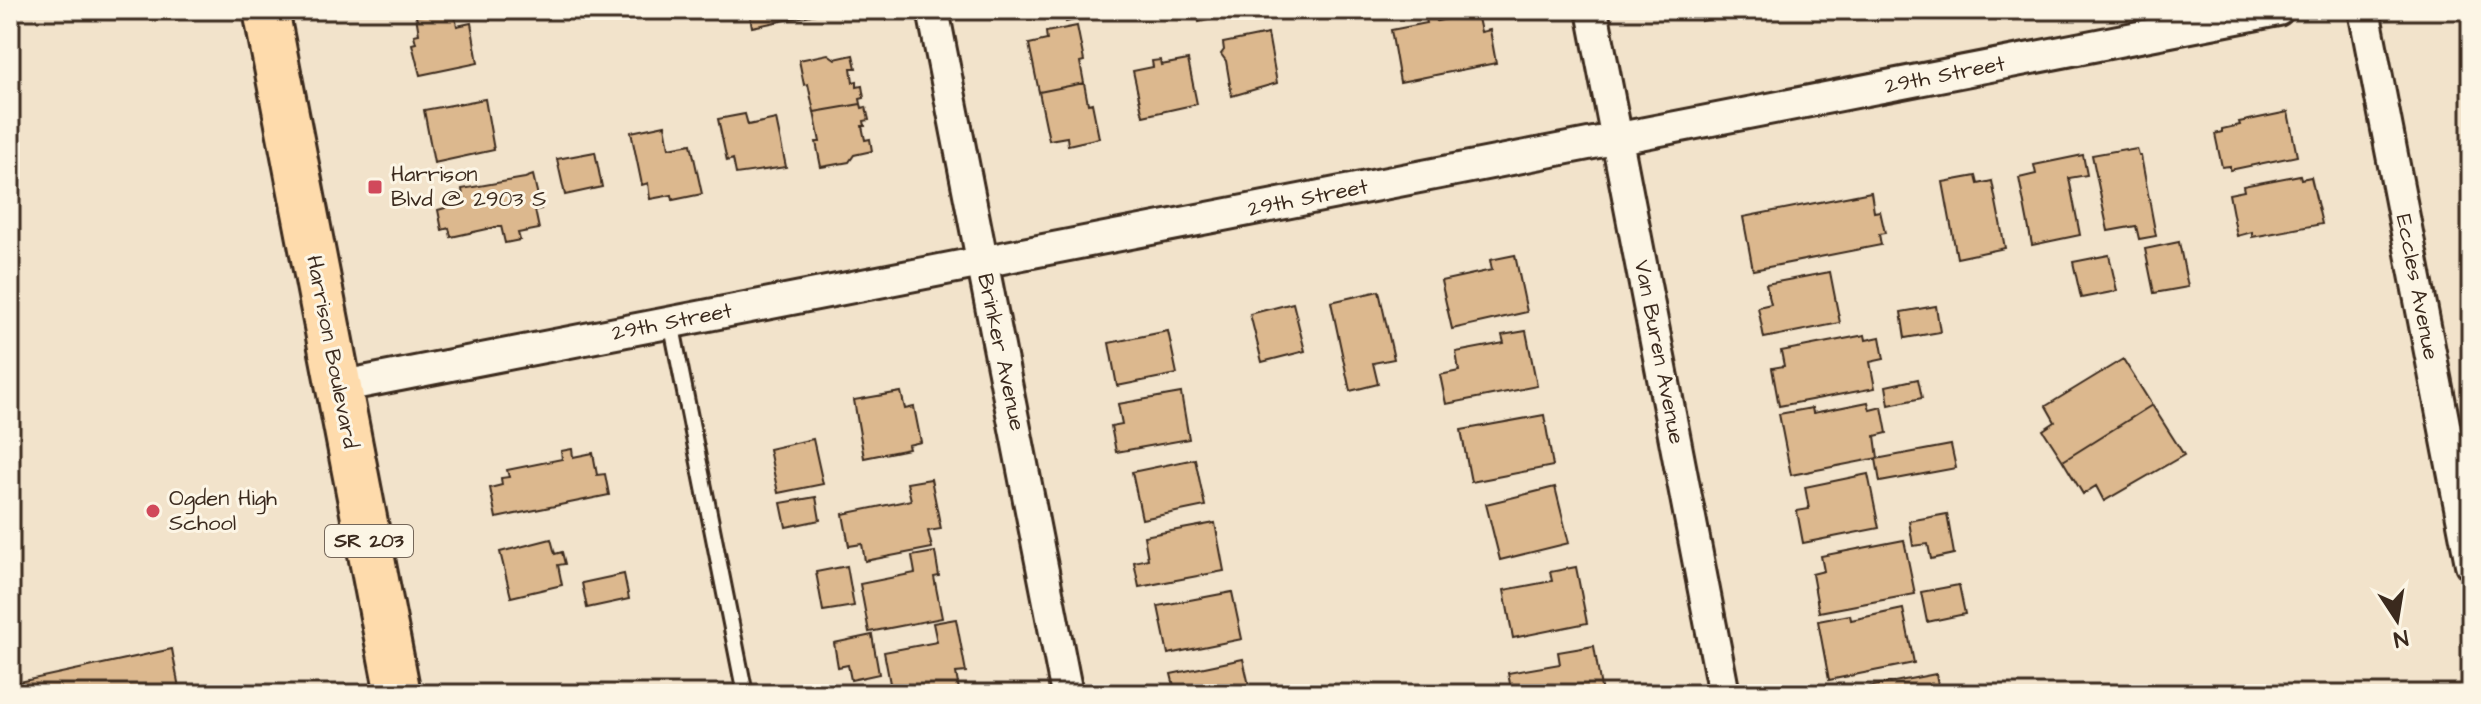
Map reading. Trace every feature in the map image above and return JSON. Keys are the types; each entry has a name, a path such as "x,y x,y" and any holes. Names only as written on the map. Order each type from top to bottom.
{"main road":[{"name":"Harrison Boulevard","path":"266,10 398,694"}],"street":[{"name":"Brinker Avenue","path":"933,10 1067,694"},
{"name":"Van Buren Avenue","path":"1592,10 1724,694"},
{"name":"29th Street","path":"338,387 2278,10"},
{"name":"Eccles Avenue","path":"2364,10 2471,564"}],"lane":[{"path":"671,322 745,694"}],"building":[{"path":"749,10 836,10 752,27"},
{"path":"1063,10 1102,10 1102,13 1066,22"},
{"path":"1197,10 1221,10 1223,17 1199,22"},
{"path":"1382,10 1434,10 1384,17"},
{"path":"1699,10 1758,10 1701,21"},
{"path":"454,11 457,26 471,23 478,63 420,75 412,44 416,43 414,35 419,34 416,16"},
{"path":"1477,13 1481,32 1490,30 1496,63 1400,82 1391,30 1427,23 1426,19 1436,18 1437,21"},
{"path":"1077,26 1084,61 1080,62 1084,83 1039,92 1029,44 1047,40 1046,32"},
{"path":"1268,34 1277,83 1232,96 1226,61 1221,54 1223,43"},
{"path":"828,54 835,59 853,55 856,68 851,68 853,82 857,81 857,87 862,86 864,98 860,99 861,104 814,112 799,60"},
{"path":"1160,60 1161,65 1188,60 1197,104 1143,116 1133,71 1153,67 1152,61"},
{"path":"1084,83 1088,104 1092,103 1099,138 1068,145 1067,137 1049,140 1039,92"},
{"path":"485,99 494,150 434,163 424,110"},
{"path":"861,104 862,108 866,107 869,120 864,121 865,126 862,126 865,140 870,139 872,151 854,155 849,162 821,167 814,112"},
{"path":"2288,112 2297,156 2230,170 2230,166 2222,167 2215,134 2240,125 2239,122"},
{"path":"745,114 748,125 776,119 786,167 736,174 733,159 727,161 718,119"},
{"path":"665,125 669,148 691,144 702,194 673,200 672,195 650,199 648,183 642,185 631,132"},
{"path":"2137,149 2141,156 2156,236 2139,239 2136,226 2108,231 2092,155"},
{"path":"595,152 602,187 565,195 557,159"},
{"path":"2083,155 2087,175 2069,178 2080,235 2032,245 2019,178 2036,174 2034,165"},
{"path":"533,175 541,209 535,210 539,229 518,233 520,240 505,243 501,226 451,237 449,228 442,230 438,210 445,208 443,200 463,196 462,189"},
{"path":"2300,175 2301,179 2311,177 2322,224 2252,237 2252,232 2237,236 2229,194 2244,191 2243,186"},
{"path":"1976,176 1978,184 1992,181 2005,248 1957,258 1943,182"},
{"path":"1871,192 1874,212 1880,211 1885,233 1879,234 1881,245 1753,270 1743,217"},
{"path":"2179,242 2188,287 2154,293 2145,249"},
{"path":"1515,255 1527,312 1452,329 1441,281 1492,270 1490,260"},
{"path":"2109,255 2117,291 2081,298 2073,262"},
{"path":"1830,272 1840,323 1764,338 1758,307 1771,304 1766,284"},
{"path":"1379,291 1394,359 1373,363 1378,384 1350,391 1331,302"},
{"path":"1293,303 1305,351 1262,362 1250,314"},
{"path":"1936,306 1940,332 1905,338 1901,312"},
{"path":"1168,331 1177,374 1117,386 1109,343"},
{"path":"1526,331 1537,386 1446,404 1440,375 1459,371 1456,352 1504,343 1502,335"},
{"path":"1865,335 1866,340 1880,337 1884,359 1870,362 1875,388 1779,406 1772,368 1784,366 1781,351"},
{"path":"2123,359 2152,405 2063,461 2043,430 2055,422 2046,406"},
{"path":"1918,379 1922,398 1889,405 1886,386"},
{"path":"901,392 905,409 914,407 921,442 908,445 909,449 864,458 854,400"},
{"path":"1181,393 1189,439 1116,452 1111,426 1122,424 1118,404"},
{"path":"1868,402 1870,410 1882,407 1887,433 1875,436 1878,458 1791,475 1779,414 1812,408 1813,413"},
{"path":"2152,405 2184,455 2104,501 2096,486 2083,494 2063,461"},
{"path":"1544,415 1553,466 1471,482 1461,430"},
{"path":"813,439 823,484 778,493 769,449"},
{"path":"1951,445 1956,468 1880,482 1876,459"},
{"path":"572,449 573,457 593,453 597,475 605,474 609,495 496,518 490,488 502,485 501,478 509,477 507,470 562,459 561,451"},
{"path":"1195,459 1205,506 1142,519 1132,472"},
{"path":"1868,474 1879,528 1803,543 1797,511 1809,509 1805,487"},
{"path":"931,479 941,529 928,531 932,548 865,561 862,544 849,546 843,514 911,500 907,483"},
{"path":"1555,487 1569,543 1500,560 1486,504"},
{"path":"816,497 820,520 786,527 781,503"},
{"path":"1947,514 1954,554 1931,559 1928,544 1913,546 1909,521"},
{"path":"1215,523 1224,571 1139,587 1134,562 1148,559 1144,536"},
{"path":"551,539 555,554 562,552 565,564 558,565 562,585 511,597 500,552"},
{"path":"1904,540 1915,594 1819,612 1812,574 1824,571 1821,556"},
{"path":"935,552 939,576 934,577 942,618 869,632 860,584 915,573 912,556"},
{"path":"847,566 854,606 823,611 816,572"},
{"path":"1576,567 1587,623 1513,638 1504,590 1552,581 1550,572"},
{"path":"624,574 629,599 587,608 582,583"},
{"path":"1959,585 1965,614 1927,622 1921,592"},
{"path":"1232,592 1242,639 1168,654 1158,606"},
{"path":"1903,609 1914,663 1829,680 1818,621 1850,615 1851,620"},
{"path":"956,619 966,672 956,673 959,690 939,694 892,694 884,652 937,642 933,623"},
{"path":"872,635 879,674 851,680 848,665 838,667 834,643"},
{"path":"1594,646 1602,694 1512,694 1508,673 1560,664 1558,652"},
{"path":"172,649 180,694 10,694 10,684"},
{"path":"1243,659 1251,694 1176,694 1171,674"},
{"path":"1936,674 1940,694 1847,694 1847,691"}],"place":[{"name":"Harrison Blvd @ 2903 S","path":"375,187"},
{"name":"Ogden High School","path":"153,511"}]}
